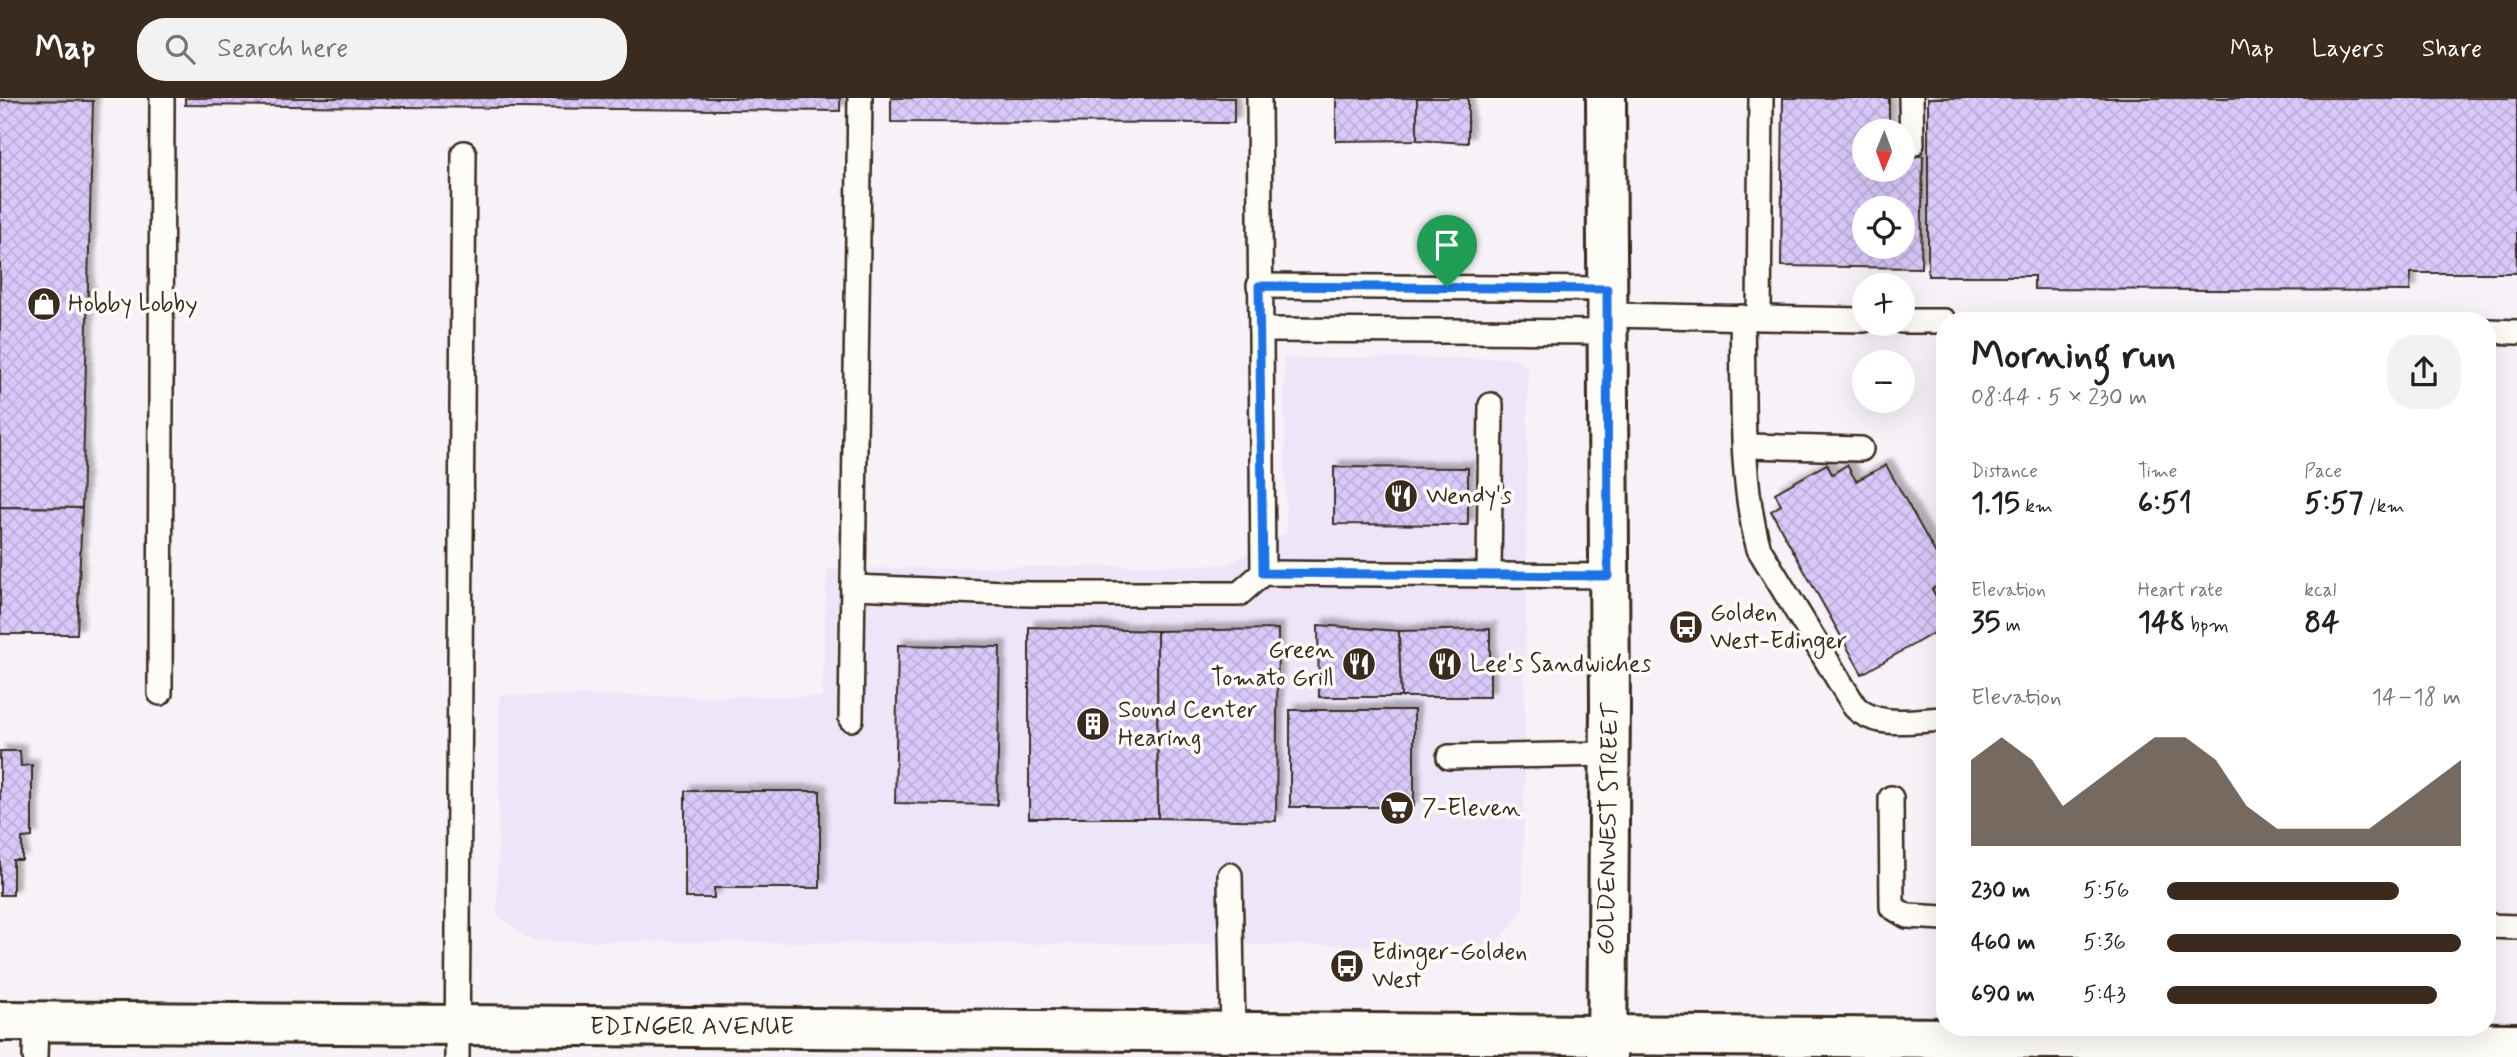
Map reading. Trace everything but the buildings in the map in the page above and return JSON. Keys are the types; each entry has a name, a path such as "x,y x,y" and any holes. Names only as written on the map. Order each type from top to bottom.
{"main road":[{"name":"GOLDENWEST STREET","path":"1606,98 1610,754 1607,1046"},
{"name":"EDINGER AVENUE","path":"24,1033 457,1041 1233,1032 1607,1046 1985,1048 2051,1036"},
{"name":"EDINGER AVENUE","path":"2136,1036 2453,1050 2517,1043"}],"lane":[{"path":"160,693 162,98"},
{"path":"851,719 860,98"},
{"path":"1259,98 1263,573"},
{"path":"1761,98 1745,446 1753,527 1759,548 1855,707 1865,717 1881,721 1936,719"},
{"path":"1911,98 1911,119"},
{"path":"457,1041 464,153"},
{"path":"1259,286 1608,312 1852,320"},
{"path":"1261,330 1608,312"},
{"path":"1915,321 1936,321"},
{"path":"2496,331 2517,332"},
{"path":"1489,575 1491,405"},
{"path":"1745,446 1861,449"},
{"path":"853,587 1030,594 1239,594 1263,573 1608,576"},
{"path":"1450,757 1610,754"},
{"path":"1891,798 1892,907 1907,916 1936,918"},
{"path":"1230,875 1233,1032"},
{"path":"2496,926 2517,927"}],"shaded area":[{"path":"1284,358 1517,358 1528,369 1523,910 1494,946 532,941 497,915 500,695 822,697 827,569 1226,565 1286,532"}],"place":[{"name":"Hobby Lobby","path":"44,304"},
{"name":"Wendy's","path":"1401,496"},
{"name":"Golden West-Edinger","path":"1686,627"},
{"name":"Green Tomato Grill","path":"1359,664"},
{"name":"Lee's Sandwiches","path":"1445,664"},
{"name":"Sound Center Hearing","path":"1093,724"},
{"name":"7-Eleven","path":"1397,808"},
{"name":"Edinger-Golden West","path":"1347,966"}],"route":[{"path":"1259,286 1447,287 1607,289 1608,576 1263,573 1259,286"}]}
